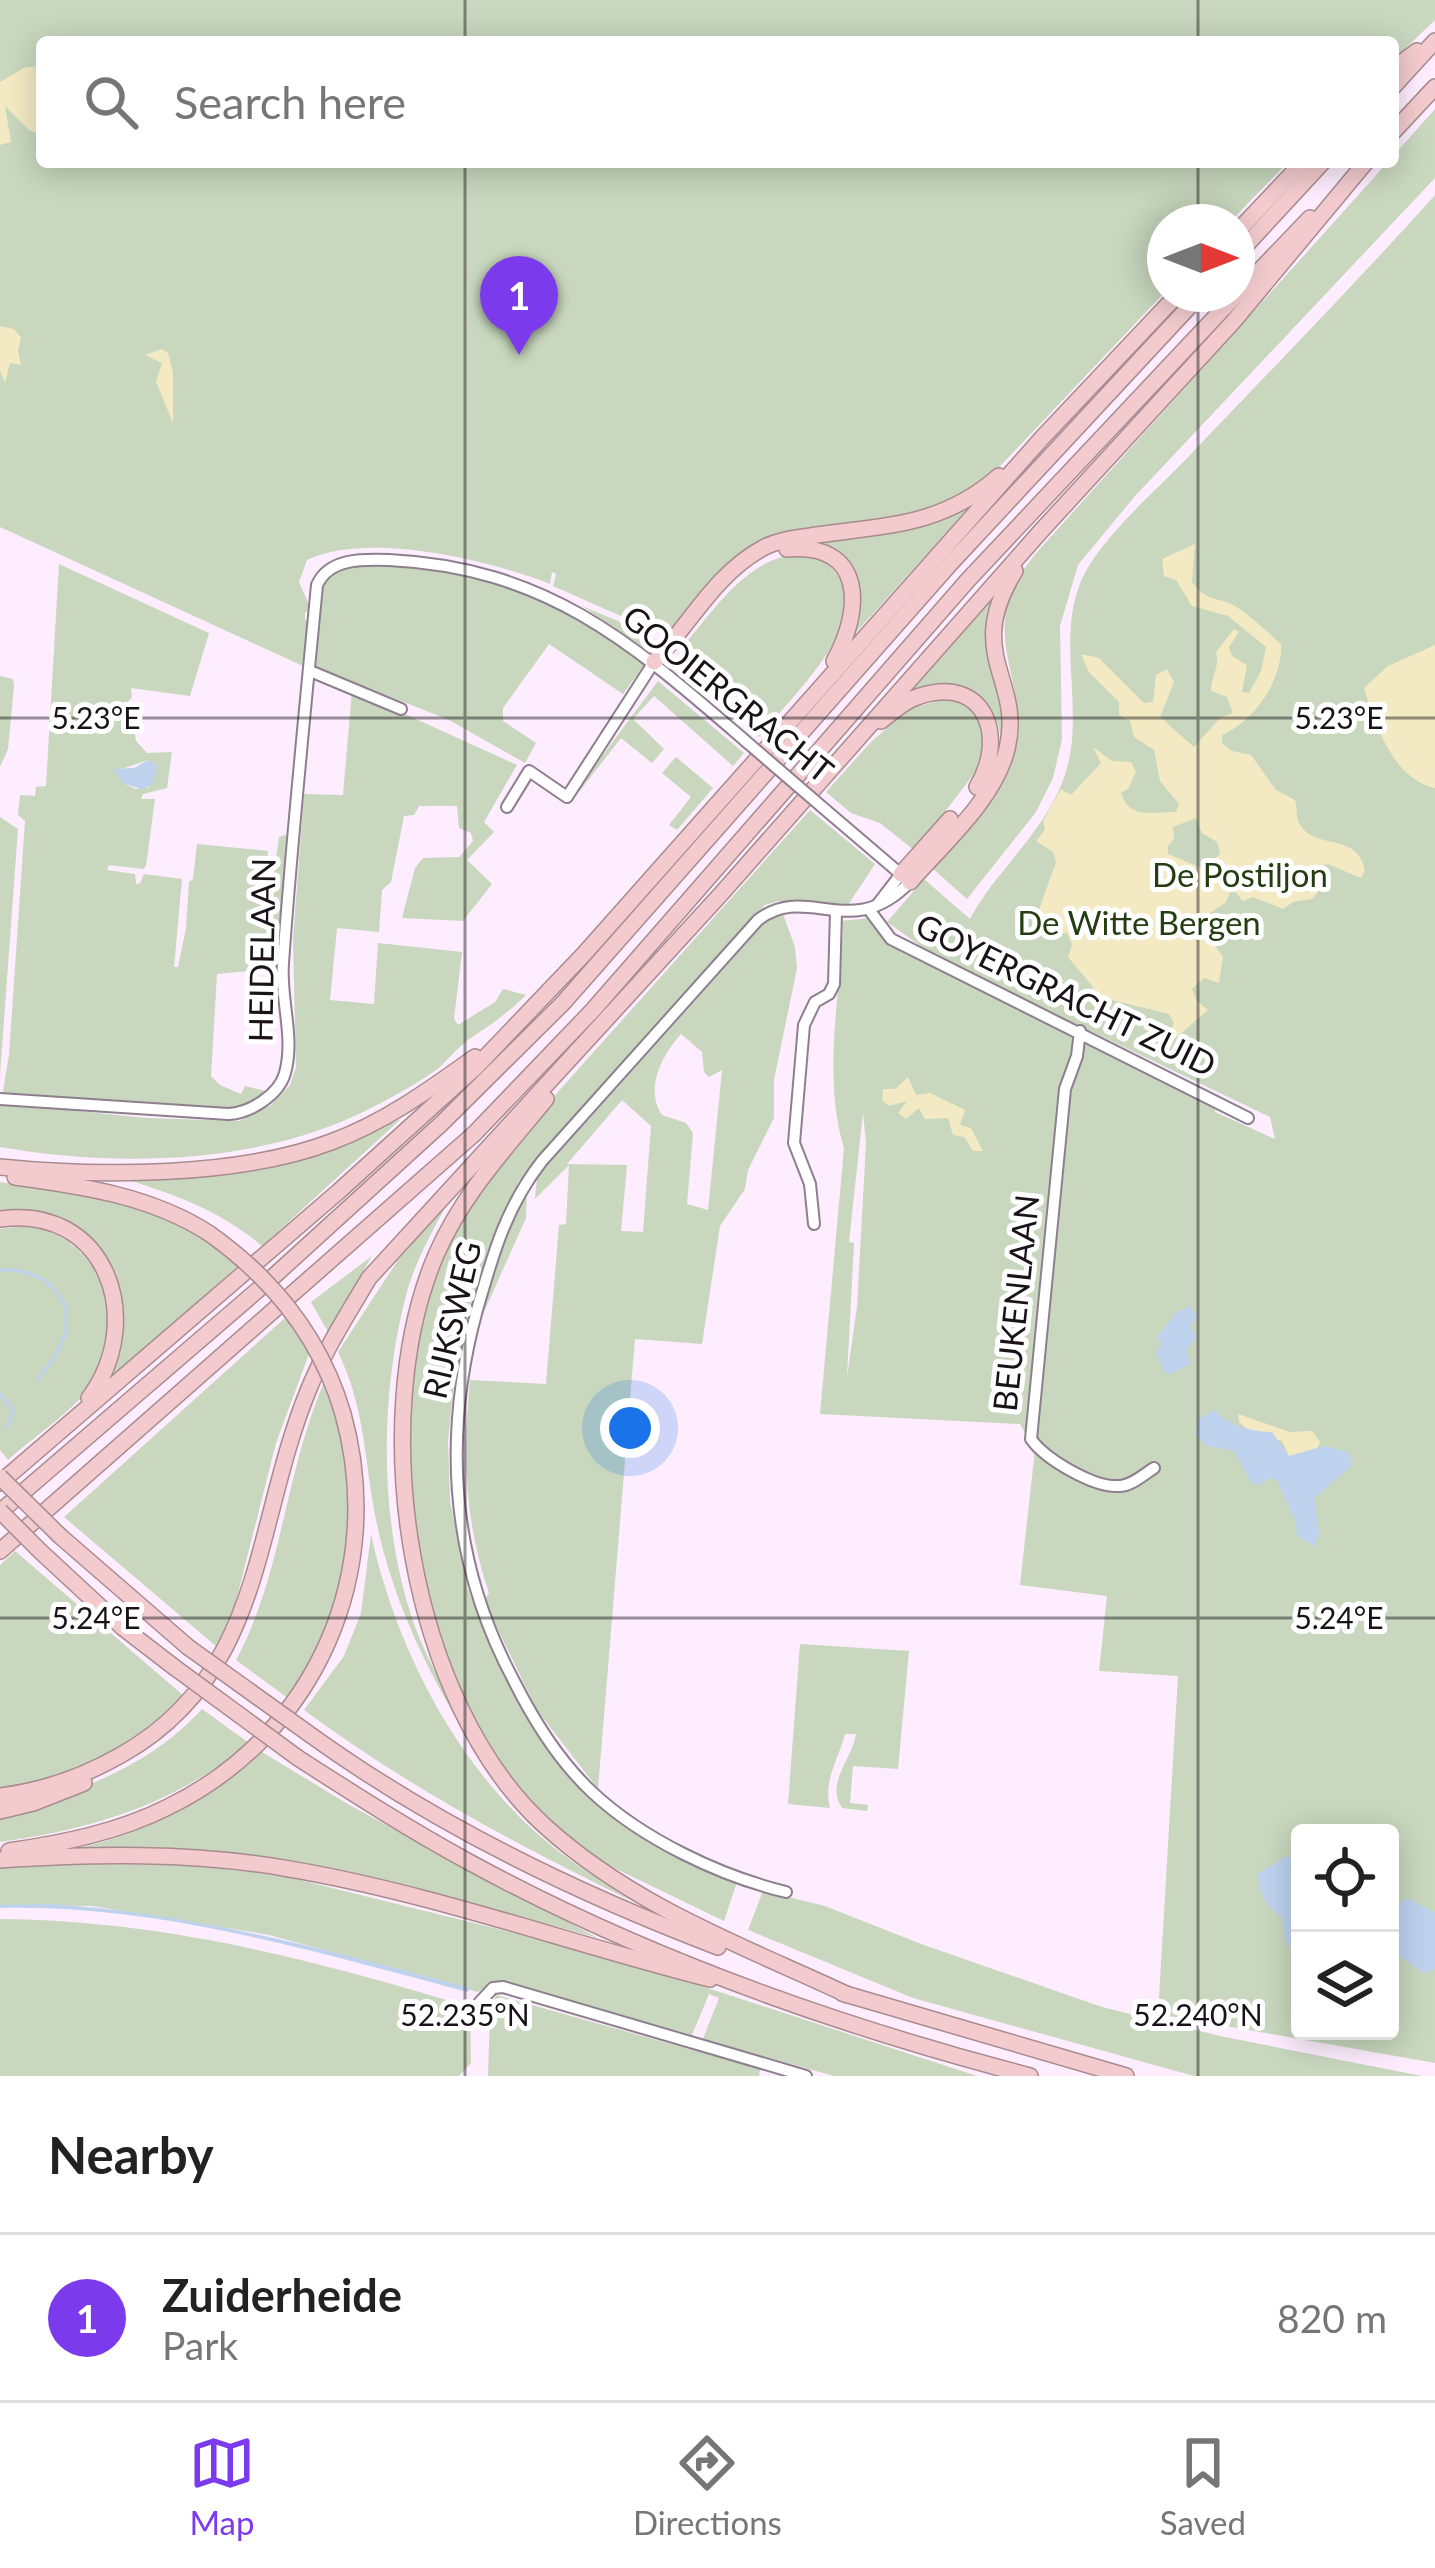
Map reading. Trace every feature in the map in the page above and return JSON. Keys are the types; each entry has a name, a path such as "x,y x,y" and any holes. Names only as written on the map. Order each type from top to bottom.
{"highway":[{"path":"1399,66 1435,40"},
{"path":"1399,80 1435,40"},
{"path":"1399,126 1435,87"},
{"path":"1255,213 1297,168"},
{"path":"1255,236 1318,168"},
{"path":"1255,275 1359,168"},
{"path":"0,1796 43,1788 109,1762 168,1723 190,1701 236,1630 307,1394 331,1341 369,1278 586,1043 1040,531 1260,291 1360,168"},
{"path":"1126,2076 848,1995 677,1932 549,1875 404,1797 188,1647 0,1480 338,1192 511,1031 1042,438 1161,312"},
{"path":"782,1998 569,1912 434,1842 298,1758 122,1627 0,1511 274,1276 442,1123 563,1003 950,564 1185,312"},
{"path":"0,1551 474,1134 593,1010 968,580 1220,312"},
{"path":"658,666 704,600 759,550 790,539 889,528 932,516 978,492 1042,438"},
{"path":"905,878 999,772 1009,727 992,648 994,613 1040,531"},
{"path":"658,666 711,604 758,560 781,549 806,548 830,557 842,568 855,606 851,631 819,686"},
{"path":"854,740 909,700 938,692 970,700 992,725 992,757 974,792 905,878"},
{"path":"0,1171 109,1173 285,1156 330,1143 407,1106 511,1031"},
{"path":"586,1043 478,1180 435,1258 412,1348 402,1445 407,1528 419,1589 437,1648 466,1715 502,1775 541,1823 592,1865 657,1906 848,1995"},
{"path":"0,1171 119,1195 184,1219 262,1277 295,1315 327,1370 344,1414 356,1479 354,1548 342,1608 323,1658 301,1696 255,1750 168,1808 110,1830 0,1856"},
{"path":"0,1219 32,1219 69,1233 97,1258 114,1292 118,1325 110,1364 73,1420"},
{"path":"0,1810 68,1790 124,1762 198,1699 224,1664 242,1628 266,1555 274,1508"},
{"path":"0,1856 156,1855 286,1868 467,1910 782,1998 1030,2076"}],"street":[{"name":"GOOIERGRACHT","path":"310,670 317,585 334,565 372,560 454,566 497,576 583,613 658,666 905,878"},
{"path":"507,807 530,771 567,796 658,666"},
{"path":"310,670 401,709"},
{"name":"HEIDELAAN","path":"0,1099 228,1114 255,1106 281,1082 289,1037 282,974 296,779 310,670"},
{"path":"814,1224 810,1184 794,1143 804,1025 815,1002 829,994 834,984 834,912 873,909 891,901 905,878"},
{"name":"RIJKSWEG","path":"786,1892 754,1884 626,1819 592,1792 559,1754 529,1709 483,1614 461,1535 455,1454 467,1346 496,1242 520,1190 758,920 784,906 834,912"},
{"name":"GOYERGRACHT ZUID","path":"873,909 891,939 1248,1118"},
{"name":"BEUKENLAAN","path":"1079,1031 1077,1056 1065,1089 1031,1439 1042,1455 1108,1485 1123,1487 1154,1468"},
{"path":"479,2002 484,1994 503,1987 806,2076"}],"green space":[{"path":"0,0 1435,0 1435,20 1399,54 1399,36 36,36 36,168 1282,168 1247,204 1147,204 1147,311 989,478 936,508 892,520 777,537 668,637 553,586 556,574 552,572 550,584 428,552 362,548 333,552 307,560 299,582 310,607 305,613 308,665 0,527"},
{"path":"1435,109 1435,178 1135,496 1078,565 1060,626 1062,739 1053,778 1036,812 967,899 932,868 991,801 1014,755 1018,726 1005,630 1007,606 1018,580 1038,551 1383,168 1399,168 1399,149"},
{"name":"De Postiljon","path":"1435,195 1435,2063 1305,2040 1399,2040 1399,1824 1291,1824 1291,2038 1158,2014 1178,1676 1099,1671 1107,1596 1020,1585 1035,1450 1020,1424 820,1414 844,1148 833,1068 843,929 839,921 871,918 889,945 1077,1036 1075,1048 1083,1052 1087,1041 1215,1103 1215,1112 1275,1139 1270,1117 936,957 887,922 924,879 970,919 1036,829 1059,790 1072,744 1072,618 1086,571 1121,525","holes":["863,1112 866,1143 857,1307 847,1377 854,1243 849,1242"]},
{"path":"982,493 849,640 856,585 814,541 871,534"},
{"path":"808,553 834,572 845,594 844,618 816,669 759,737 681,649 751,573 787,555"},
{"path":"59,564 209,633 190,696 131,688 132,697 124,706 131,712 136,741 147,753 172,752 167,788 143,794 141,799 155,799 146,866 109,865 107,870 135,874 136,884 144,874 182,879 174,967 178,967 197,844 268,851 261,915 268,917 279,837 288,834 279,969 273,988 268,969 217,974 211,1076 241,1094 245,1086 270,1092 236,1110 6,1095 3,1091 25,821 18,815 20,795 35,796 36,787 46,786","holes":["148,760 158,766 148,788 123,783 122,769"]},
{"path":"400,565 496,578 592,623 645,664 623,694 549,644 503,708 503,721 536,743 525,763 449,720 316,667 322,593 328,575 344,567"},
{"path":"994,597 989,638 1002,704 1001,738 998,724 977,696 906,694"},
{"path":"582,606 642,631 662,649 647,650"},
{"path":"0,676 13,679 14,686 8,749 0,767"},
{"path":"658,681 744,753 733,766 654,696 633,719 664,749 652,763 621,738 576,791"},
{"path":"352,690 517,765 484,822 494,832 467,860 492,884 463,921 402,918 415,868 423,858 459,857 473,841 471,833 459,828 457,806 419,806 414,815 404,816 391,882 382,890 379,932 337,928 330,1000 374,1004 378,943 462,952 454,1019 458,1025 495,1002 503,989 526,995 436,1070 321,1130 231,1152 184,1157 90,1157 0,1147 0,1103 146,1118 239,1121 271,1105 290,1085 296,1067 293,939 304,794 343,795"},
{"path":"949,698 970,706 987,729 976,771 915,851 880,823 851,813 826,792 908,709"},
{"path":"676,757 713,788 677,830 669,825 691,797 662,773"},
{"path":"810,810 875,864 846,908 779,901 765,905 519,1181 495,1234 454,1381 448,1441 450,1501 467,1587 522,1706 602,1807 737,1882 724,1921 581,1852 558,1834 507,1776 455,1685 432,1622 405,1480 416,1327 445,1236 540,1112"},
{"path":"0,817 18,829 0,1075"},
{"path":"773,914 783,914 797,968 774,1080 774,1118 748,1170 745,1189 720,1226 702,1344 635,1339 598,1789 537,1710 484,1601 489,1593 474,1539 468,1488 470,1380 546,1384 559,1225 566,1224 569,1165 535,1199 537,1177","holes":["681,1034 702,1052 709,1077 722,1070 708,1210 687,1204 693,1133 686,1123 662,1115 655,1094 662,1061","622,1100 651,1126 643,1232 621,1231 627,1165 567,1164"]},
{"path":"401,1119 262,1246 197,1205 125,1179 247,1171 331,1150"},
{"path":"0,1182 142,1206 185,1225 240,1264 104,1385 123,1322 111,1271 39,1214 0,1213"},
{"path":"527,1191 526,1218 475,1332 514,1213"},
{"path":"448,1202 419,1259 397,1334 388,1414 388,1496 411,1615 470,1741 423,1656 398,1597 373,1504 358,1408 338,1352 398,1260"},
{"path":"19,1226 47,1231 70,1243 88,1261 101,1283 109,1334 103,1360 84,1394 8,1460 0,1450 0,1229"},
{"path":"372,1256 328,1332 311,1302"},
{"path":"286,1317 309,1354 276,1443 233,1613 217,1647 64,1517"},
{"path":"323,1385 347,1467 347,1546 327,1623 289,1699 236,1660 264,1594 300,1453"},
{"path":"371,1534 406,1645 464,1750 539,1836 630,1900 462,1813 304,1710 344,1656 361,1613"},
{"path":"15,1551 184,1696 143,1731 99,1758 0,1792 0,1565"},
{"path":"800,1644 909,1651 898,1769 853,1766 850,1803 868,1805 867,1811 842,1808 836,1790 856,1734 845,1734 830,1779 830,1808 788,1804"},
{"path":"202,1709 249,1743 192,1782 132,1810 68,1830 0,1842 0,1816 134,1763"},
{"path":"262,1752 351,1806 598,1938 403,1885 286,1861 57,1851 114,1838 167,1817 216,1788"},
{"path":"188,1865 284,1876 619,1959 977,2076 834,2076 703,2039 719,1998 709,1994 692,2035 495,1982 478,1992 269,1935 92,1906 0,1905 0,1868"},
{"path":"763,1891 825,1906 1102,2007 1422,2076 1194,2076 913,1998 748,1930"},
{"path":"0,1919 120,1927 238,1946 470,2007 471,2063 459,2076 0,2076"},
{"path":"496,1995 760,2069 759,2076 488,2076 490,2014"}],"sand":[{"path":"36,66 36,133 5,106 11,142 0,145 0,82"},
{"path":"0,326 14,329 21,337 21,365 10,363 5,383 0,370"},
{"path":"162,349 168,353 173,372 173,423 156,382 162,363 145,355"},
{"name":"De Witte Bergen","path":"1195,544 1192,582 1198,589 1235,606 1281,644 1277,671 1265,697 1245,720 1222,735 1222,743 1251,755 1276,790 1295,800 1304,830 1352,850 1365,870 1361,878 1328,864 1319,866 1320,878 1311,880 1323,886 1312,899 1283,909 1253,897 1243,901 1232,888 1226,902 1210,913 1211,940 1223,957 1219,983 1204,978 1192,989 1208,1010 1165,1047 1174,1023 1169,1014 1112,1000 1095,1008 1090,1001 1093,987 1068,957 1072,945 1067,933 1042,932 1036,921 1056,862 1053,852 1036,841 1061,789 1071,795 1101,763 1093,747 1112,761 1131,762 1136,772 1121,793 1130,808 1143,813 1176,812 1179,804 1160,781 1154,750 1134,737 1130,721 1119,715 1119,702 1089,672 1081,654 1099,658 1144,703 1153,702 1156,675 1167,669 1174,682 1160,717 1194,747 1220,718 1233,713 1227,697 1211,691 1216,652 1234,629 1239,632 1229,647 1232,656 1247,665 1242,692 1249,693 1261,671 1266,647 1228,616 1192,606 1176,580 1164,576 1162,559","holes":["1196,818 1202,833 1217,842 1220,854 1204,869 1168,854 1173,827"]},
{"path":"1435,645 1435,788 1420,783 1397,762 1380,734 1364,688 1388,666"},
{"path":"908,1077 916,1095 930,1093 965,1110 960,1125 971,1128 983,1151 973,1151 964,1137 953,1135 948,1118 925,1119 919,1108 906,1119 898,1113 907,1101 889,1106 882,1100 883,1089 895,1089"},
{"path":"1238,1414 1290,1432 1312,1431 1320,1442 1317,1449 1289,1456 1282,1441 1250,1432 1239,1422"}],"water":[{"path":"148,760 158,766 152,784 143,790 123,783 113,769 134,768"},
{"path":"1190,1306 1198,1317 1190,1326 1196,1337 1186,1351 1191,1363 1171,1374 1164,1372 1156,1353 1161,1343 1157,1337 1177,1312"},
{"path":"1214,1410 1241,1427 1272,1432 1289,1456 1324,1446 1350,1453 1351,1467 1314,1498 1319,1533 1314,1547 1297,1535 1277,1480 1251,1483 1234,1451 1207,1446 1196,1435 1198,1420"},
{"path":"1291,1858 1291,1948 1282,1918 1264,1899 1258,1874"},
{"path":"1407,1898 1435,1913 1435,1969 1423,1973 1399,1956 1399,1904"},
{"path":"50,1904 210,1925 470,1988 468,1992 178,1922 59,1909 0,1908"}],"waterway":[{"path":"0,1270 41,1279 60,1297 65,1310 61,1345 37,1380"},
{"path":"0,1394 13,1409 7,1428"}],"place":[{"name":"Zuiderheide","path":"519,355"}]}
